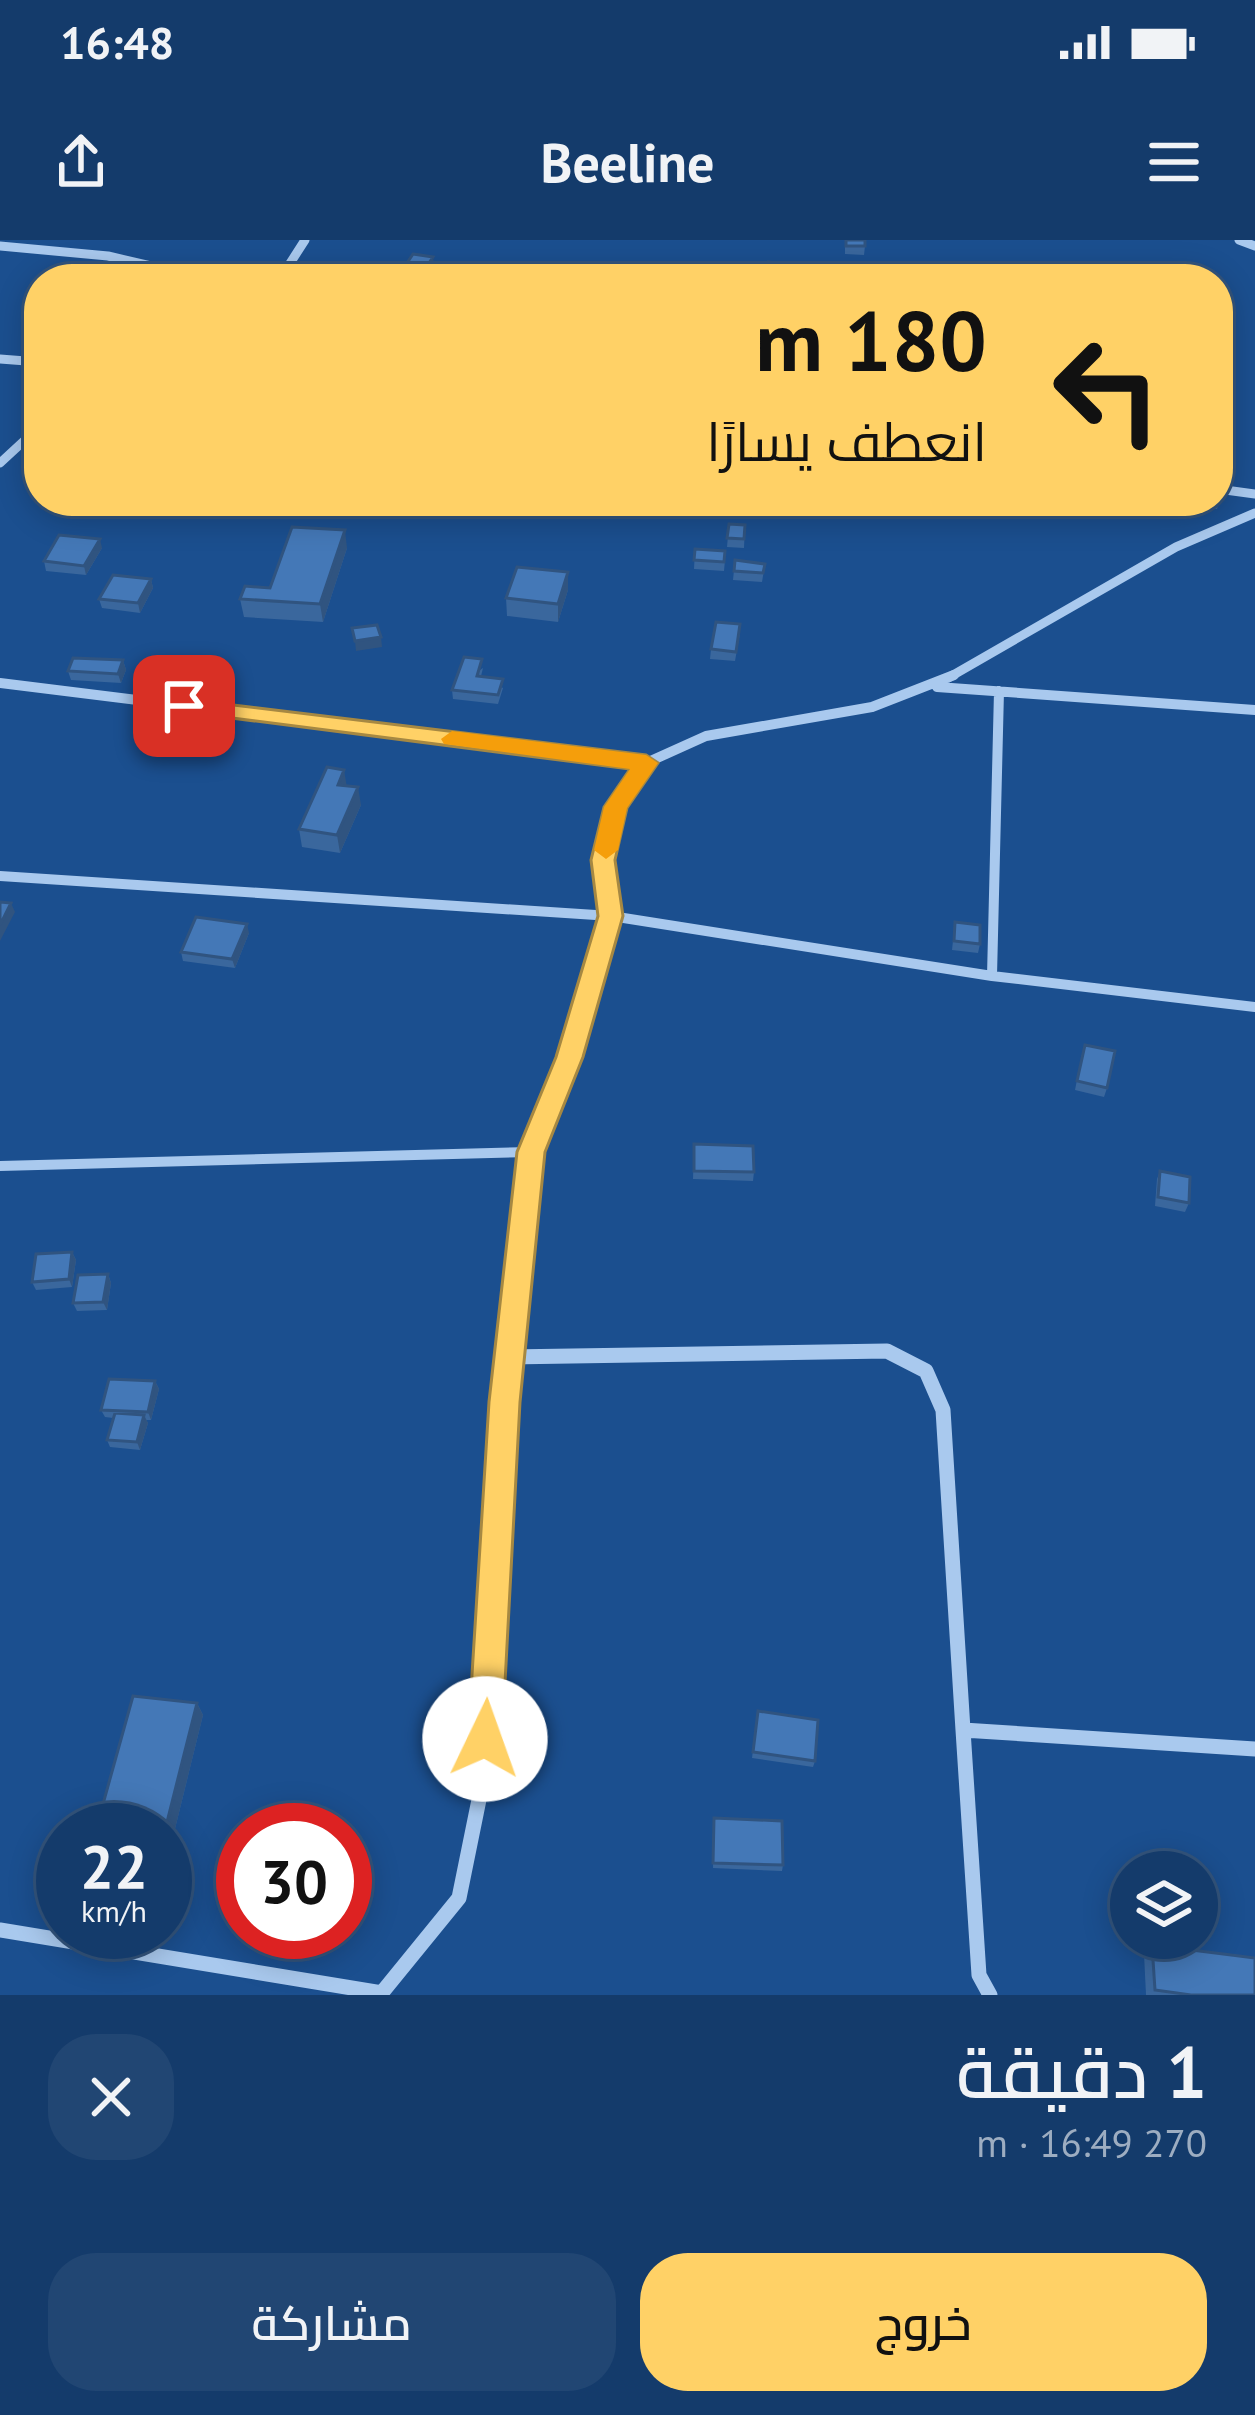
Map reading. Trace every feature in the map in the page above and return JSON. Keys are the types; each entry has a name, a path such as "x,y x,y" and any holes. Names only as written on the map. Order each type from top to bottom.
{"street":[{"path":"1239,240 1255,247"},
{"path":"0,246 109,256 143,264"},
{"path":"0,463 24,441"},
{"path":"0,683 646,763 706,736 872,707 935,686 1175,548 1255,513"},
{"path":"935,686 1255,710"},
{"path":"992,976 1000,691"},
{"path":"0,1930 381,1994 459,1898 479,1800 508,1357 531,1152 569,1057 611,916 603,860 616,807 646,763"},
{"path":"0,876 611,916 992,976 1255,1007"},
{"path":"0,1166 531,1152"},
{"path":"508,1357 887,1351 926,1371 943,1410 979,1976 990,1995"},
{"path":"963,1730 1255,1749"}],"building":[{"path":"846,240 865,240 865,246 846,246"},
{"path":"413,254 433,257 428,264 407,263"},
{"path":"729,524 745,525 744,539 727,538"},
{"path":"292,527 345,530 320,604 240,599 245,586 270,588"},
{"path":"59,535 100,539 84,566 44,561"},
{"path":"695,549 725,551 724,562 694,560"},
{"path":"735,560 765,564 763,573 734,571"},
{"path":"517,567 568,572 558,604 506,598"},
{"path":"113,575 151,579 138,603 99,599"},
{"path":"716,622 740,624 736,652 711,649"},
{"path":"377,625 381,637 355,641 352,628"},
{"path":"464,657 482,659 477,676 503,679 498,695 452,690"},
{"path":"73,658 123,660 118,674 68,671"},
{"path":"327,767 344,770 338,785 358,787 337,835 299,829"},
{"path":"0,902 11,903 0,925"},
{"path":"196,917 247,924 232,959 181,952"},
{"path":"955,922 980,925 980,944 954,941"},
{"path":"1085,1045 1115,1051 1107,1088 1077,1081"},
{"path":"694,1144 753,1146 754,1172 694,1171"},
{"path":"1160,1171 1190,1177 1189,1203 1158,1197"},
{"path":"72,1252 69,1279 32,1282 36,1254"},
{"path":"108,1274 103,1302 73,1303 78,1275"},
{"path":"109,1379 155,1381 148,1412 101,1410"},
{"path":"115,1413 144,1415 137,1442 107,1440"},
{"path":"133,1696 197,1703 172,1803 103,1803"},
{"path":"758,1711 818,1720 815,1761 753,1752"},
{"path":"714,1818 782,1821 783,1865 713,1863"},
{"path":"1218,1953 1255,1958 1255,1995 1155,1990 1153,1959 1218,1959"}],"slow traffic":[{"path":"452,739 646,763 616,807 606,850"}],"route":[{"path":"184,706 646,763 616,807 603,860 611,916 569,1057 531,1152 494,1534 485,1739"}]}
